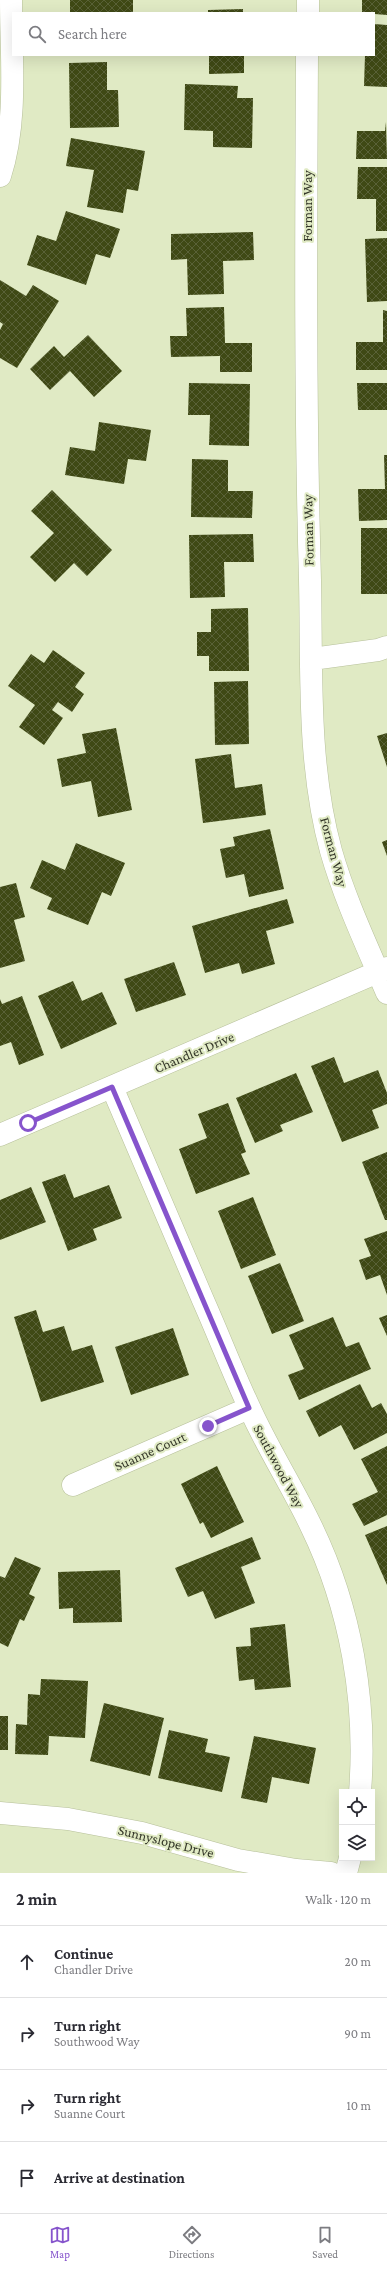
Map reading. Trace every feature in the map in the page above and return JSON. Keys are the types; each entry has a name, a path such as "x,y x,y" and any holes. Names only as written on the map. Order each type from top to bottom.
{"street":[{"path":"0,176 9,136 11,107 11,0"},
{"path":"308,0 308,12"},
{"name":"Forman Way","path":"307,56 306,420 313,734 319,793 331,850 349,907 382,970 387,993"},
{"path":"312,659 387,647"},
{"name":"Chandler Drive","path":"0,1135 382,970"},
{"name":"Southwood Way","path":"112,1087 249,1408 279,1469 312,1527 338,1593 354,1661 359,1696 362,1732 360,1789"},
{"name":"Suanne Court","path":"73,1485 249,1408"},
{"name":"Sunnyslope Drive","path":"0,1813 68,1819 142,1834 238,1860 296,1870 331,1873"},
{"path":"346,1873 349,1861"}],"building":[{"path":"70,0 133,0 133,12 70,12"},
{"path":"362,0 387,0 387,15 375,14 375,12 362,12"},
{"path":"243,9 243,12 208,12 208,10"},
{"path":"375,24 387,25 387,87 364,86 365,56 375,56"},
{"path":"209,56 244,56 244,73 209,74"},
{"path":"107,62 107,90 118,90 119,127 70,128 69,63"},
{"path":"185,84 238,86 237,98 253,98 252,148 213,147 213,131 184,130"},
{"path":"386,122 387,159 356,159 357,131 385,131"},
{"path":"71,138 145,151 138,191 127,189 123,213 87,207 94,170 66,166"},
{"path":"358,167 387,167 387,231 376,231 376,199 357,199"},
{"path":"66,211 120,229 110,258 96,254 86,285 27,265 37,235 56,241"},
{"path":"253,232 254,260 223,261 224,294 188,295 187,259 171,260 171,234"},
{"path":"387,238 387,301 367,302 365,239"},
{"path":"0,280 26,296 33,285 59,301 17,368 0,358 0,330 3,324 0,322"},
{"path":"224,307 225,343 252,343 252,372 220,372 220,356 171,357 170,336 187,336 186,308"},
{"path":"383,310 387,311 387,370 356,370 356,342 383,342"},
{"path":"88,335 122,371 94,397 70,371 50,390 30,369 54,346 64,357"},
{"path":"189,383 250,384 249,446 209,445 210,415 188,415"},
{"path":"357,383 387,383 387,410 358,410"},
{"path":"99,422 151,430 146,461 128,459 124,484 65,475 70,447 95,451"},
{"path":"384,455 387,455 387,520 359,521 358,489 385,489"},
{"path":"192,459 228,460 228,491 253,491 252,518 191,517"},
{"path":"52,490 112,550 87,576 74,563 55,582 30,557 54,533 31,511"},
{"path":"361,528 387,528 387,594 361,594"},
{"path":"253,534 254,562 224,562 225,597 190,598 189,535"},
{"path":"248,608 249,671 209,671 209,656 197,656 197,632 211,632 211,609"},
{"path":"53,650 85,673 75,687 84,694 72,712 58,702 52,710 63,718 44,745 19,727 35,705 8,686 31,654 44,663"},
{"path":"248,681 249,744 215,745 214,682"},
{"path":"116,728 132,810 98,817 91,781 62,787 57,759 86,753 82,734"},
{"path":"387,733 387,767 377,736"},
{"path":"231,754 235,788 262,784 266,815 203,823 195,759"},
{"path":"270,829 284,889 249,897 244,874 226,878 220,849 235,846 233,837"},
{"path":"387,840 387,856 382,842"},
{"path":"76,843 125,863 111,896 102,892 88,925 47,909 52,898 30,888 42,860 65,870"},
{"path":"16,883 25,917 14,920 25,961 0,968 0,887"},
{"path":"287,899 294,923 266,931 275,964 242,974 239,963 205,973 192,926"},
{"path":"174,962 186,995 136,1012 124,979"},
{"path":"73,981 82,1001 102,992 117,1024 61,1049 38,996"},
{"path":"22,996 44,1055 19,1065 11,1042 0,1046 0,999 2,1004"},
{"path":"334,1057 344,1083 378,1070 387,1093 387,1104 372,1110 379,1128 342,1142 311,1066"},
{"path":"296,1073 313,1112 280,1125 283,1131 255,1143 236,1098"},
{"path":"228,1103 246,1152 241,1154 250,1174 196,1194 179,1149 207,1138 198,1114"},
{"path":"387,1152 387,1220 385,1220 362,1162"},
{"path":"65,1174 74,1198 109,1185 122,1218 93,1229 97,1240 68,1251 42,1182"},
{"path":"31,1187 46,1222 0,1240 0,1200"},
{"path":"253,1197 276,1255 241,1269 218,1211"},
{"path":"387,1231 387,1295 380,1275 366,1280 359,1260 371,1256 364,1239"},
{"path":"280,1263 304,1321 272,1334 248,1276"},
{"path":"36,1310 43,1332 64,1326 72,1351 92,1345 104,1382 41,1402 14,1317"},
{"path":"387,1315 387,1336 379,1318"},
{"path":"333,1317 346,1347 359,1342 371,1369 299,1400 288,1375 304,1369 289,1335"},
{"path":"173,1328 189,1375 131,1395 115,1347"},
{"path":"360,1384 372,1408 381,1403 387,1414 387,1433 354,1450 341,1425 319,1437 306,1411"},
{"path":"387,1446 387,1515 364,1526 352,1504 378,1492 361,1459"},
{"path":"217,1466 244,1522 211,1538 203,1522 200,1524 181,1484"},
{"path":"387,1526 387,1585 365,1535"},
{"path":"252,1537 261,1559 241,1567 255,1603 215,1619 203,1591 188,1597 175,1568"},
{"path":"15,1557 41,1568 29,1594 35,1597 24,1621 20,1619 8,1647 0,1643 0,1576 5,1578"},
{"path":"120,1570 122,1622 73,1623 73,1608 59,1609 58,1572"},
{"path":"285,1624 291,1687 255,1690 254,1679 239,1681 236,1647 251,1646 250,1628"},
{"path":"41,1679 88,1681 85,1738 49,1736 48,1755 15,1754 16,1724 27,1725 28,1694 40,1695"},
{"path":"104,1703 164,1718 150,1776 90,1761"},
{"path":"0,1716 8,1716 8,1750 0,1750"},
{"path":"169,1730 208,1739 205,1752 230,1757 222,1792 158,1778"},
{"path":"254,1736 316,1748 309,1784 272,1777 267,1803 241,1798"}],"route":[{"path":"28,1123 112,1087 249,1408 208,1426"}]}
